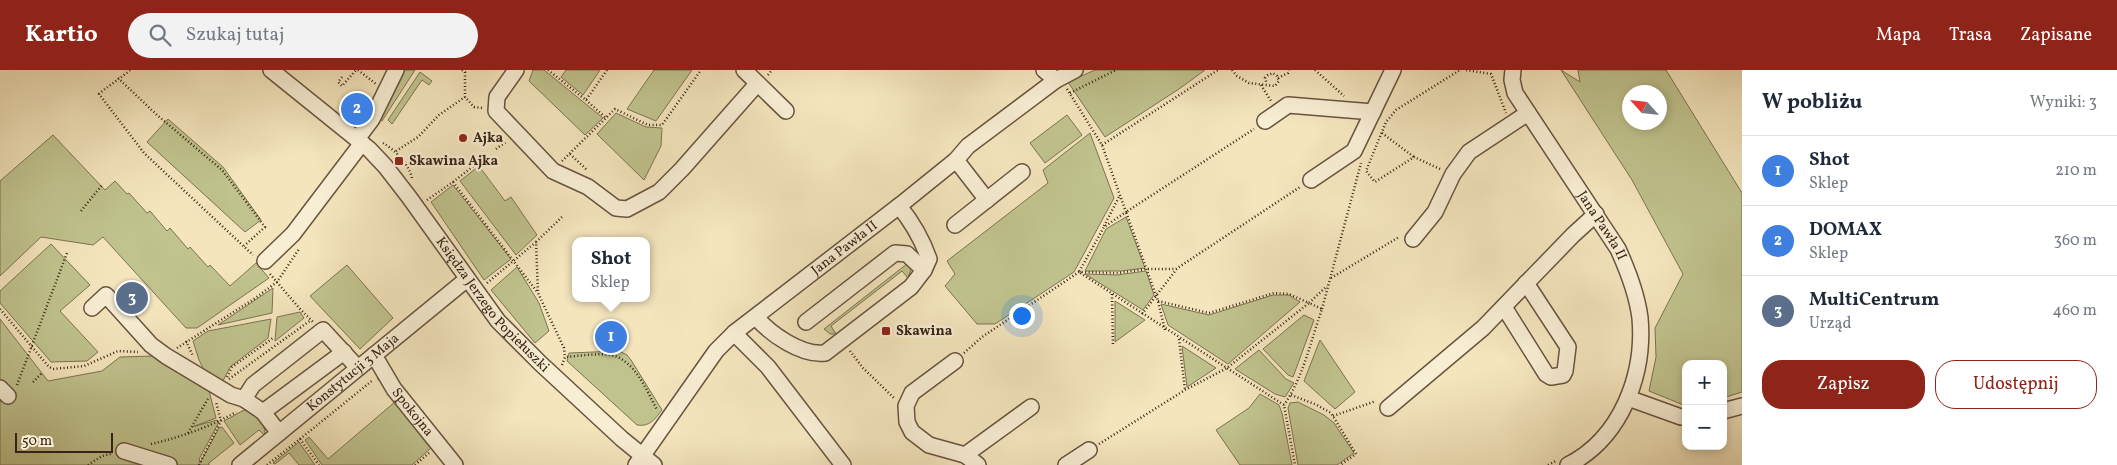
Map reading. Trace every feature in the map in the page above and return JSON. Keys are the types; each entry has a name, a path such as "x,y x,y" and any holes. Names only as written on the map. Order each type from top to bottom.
{"street":[{"name":"Księdza Jerzego Popiełuszki","path":"271,70 365,140 504,327 644,462"},
{"path":"262,263 293,234 365,140 372,119 396,70"},
{"path":"744,70 786,111"},
{"path":"1044,70 1060,82"},
{"name":"Jana Pawła II","path":"644,462 716,351 734,333 899,206 956,160 968,146 1075,70"},
{"path":"1311,180 1354,151 1393,70"},
{"name":"Jana Pawła II","path":"1513,70 1512,80 1516,94 1618,249 1630,276 1640,317 1641,340 1638,366 1628,398 1615,422 1602,440 1568,465"},
{"path":"509,74 497,97 496,111 553,171 591,189 616,208 627,209 659,192 682,169 757,84"},
{"path":"1271,117 1288,105 1373,112"},
{"path":"1413,239 1435,212 1453,174 1469,152 1528,113"},
{"path":"956,160 987,200"},
{"path":"955,225 1022,172"},
{"path":"756,317 765,328 807,352 825,353 911,287 924,270 929,259 912,222 899,206"},
{"path":"1382,405 1483,328 1573,235 1596,214"},
{"path":"806,322 895,253 907,254 924,270"},
{"name":"Konstytucji 3 Maja","path":"240,465 467,279"},
{"path":"1504,307 1546,374 1551,377 1563,375 1568,346 1526,283"},
{"path":"92,308 106,296 151,345 207,381 231,395 244,399 263,412 279,433"},
{"path":"244,399 253,385 323,330 358,368"},
{"path":"734,333 768,367 843,465"},
{"path":"263,412 344,352"},
{"name":"Spokojna","path":"374,355 394,388 455,465"},
{"path":"955,361 912,392 906,406 907,422 912,432 929,445 965,455 978,465"},
{"path":"1628,398 1682,417"},
{"path":"1727,410 1742,406"},
{"path":"965,455 1031,407"},
{"path":"1066,465 1089,450"},
{"path":"124,451 169,465"}],"path":[{"path":"130,70 99,94 139,148 262,263 311,320 323,330"},
{"path":"462,70 464,72 465,97 470,103"},
{"path":"548,70 606,118"},
{"path":"586,100 607,70"},
{"path":"557,156 562,161 615,109 648,125 662,125 702,70"},
{"path":"1070,94 1116,70"},
{"path":"1102,146 1218,70"},
{"path":"1232,70 1242,80 1261,85 1275,86 1278,78 1289,70"},
{"path":"1316,70 1354,105 1356,111"},
{"path":"1414,157 1375,182 1366,171 1386,122 1396,110 1460,70"},
{"path":"1466,70 1491,74 1510,126"},
{"path":"338,75 342,78 338,82 342,86 355,71 368,78"},
{"path":"1267,84 1266,78 1269,74 1276,74 1278,78"},
{"path":"118,78 156,115 227,176 265,227 244,246"},
{"path":"1060,82 1070,94 1102,146 1158,300 1165,330"},
{"path":"1104,227 1271,117 1261,85"},
{"path":"395,151 418,137 439,116 465,97"},
{"path":"1382,133 1414,157 1453,174"},
{"path":"365,140 395,151 411,173 413,181"},
{"path":"1294,465 1284,405 1291,395 1322,309 1363,154"},
{"path":"422,195 425,201 485,157"},
{"path":"1142,314 1176,269 1311,180"},
{"path":"453,182 538,293 564,348 565,357 561,369"},
{"path":"81,211 102,185"},
{"path":"955,361 982,338 1079,272 1120,195"},
{"path":"484,286 562,217"},
{"path":"1331,279 1405,234 1410,239 1413,239"},
{"path":"536,242 538,293"},
{"path":"7,392 32,348 68,253"},
{"path":"1079,272 1118,273 1147,269 1176,269"},
{"path":"1079,272 1165,330 1284,405"},
{"path":"166,356 186,340 208,329 277,282"},
{"path":"1089,450 1185,390 1227,368 1309,303 1329,284"},
{"path":"1158,300 1209,313 1274,293 1289,294 1322,309"},
{"path":"1112,294 1112,346"},
{"path":"0,309 32,348 53,369 84,366 118,351 138,352"},
{"path":"273,338 232,367 227,379 311,320"},
{"path":"1179,339 1185,390"},
{"path":"849,350 881,386 906,406"},
{"path":"565,357 610,355 623,360 631,365 660,416"},
{"path":"33,382 42,373"},
{"path":"267,465 378,376"},
{"path":"187,434 212,392 207,381"},
{"path":"1291,395 1317,405 1331,413 1356,454 1340,465"},
{"path":"199,465 221,421 216,404 217,398"},
{"path":"1333,416 1382,405"},
{"path":"149,445 187,434 221,421"},
{"path":"300,439 319,465"},
{"path":"415,465 432,450"},
{"path":"88,465 102,456 124,451"}],"green space":[{"path":"401,70 415,70 382,121 380,120 383,113 381,112"},
{"path":"533,70 544,70 603,118 585,135 529,81"},
{"path":"566,70 600,70 583,95 561,77"},
{"path":"654,70 692,70 656,121 627,109"},
{"path":"1095,70 1205,70 1105,137 1068,82"},
{"path":"1561,70 1580,82 1578,70 1666,70 1742,193 1742,392 1727,397 1727,360 1682,360 1682,404 1649,391 1656,357 1655,328 1683,274 1632,180"},
{"path":"420,72 432,81 429,85 422,80 392,124 388,120"},
{"path":"616,113 646,127 662,128 661,146 644,180 597,134"},
{"path":"1067,115 1082,135 1045,163 1030,143"},
{"path":"168,119 223,167 261,220 245,232 147,142"},
{"path":"1090,133 1114,198 1074,272 995,324 977,324 945,286 955,274 947,261 1048,183 1043,170"},
{"path":"53,135 105,190 115,181 147,213 150,211 167,231 170,228 188,249 190,247 208,267 210,265 230,286 256,263 269,278 197,328 186,328 103,237 93,245 41,237 0,276 0,181"},
{"path":"479,166 505,201 511,197 537,235 516,255 460,181"},
{"path":"453,185 511,259 484,280 431,202"},
{"path":"1126,217 1145,268 1121,271 1085,271 1106,229"},
{"path":"51,244 90,285 60,311 98,352 87,361 51,362 0,303 0,291"},
{"path":"908,263 911,269 908,278 902,271 831,326 836,334 830,334 824,329"},
{"path":"347,265 393,318 360,349 310,296"},
{"path":"517,267 539,303 549,331 535,343 491,290"},
{"path":"1146,271 1154,295 1143,310 1085,274 1117,275"},
{"path":"273,288 272,313 218,325"},
{"path":"1273,295 1289,295 1300,302 1228,364 1168,325 1161,304 1209,315"},
{"path":"1115,301 1145,320 1115,342"},
{"path":"300,312 304,318 275,341 277,317"},
{"path":"1304,315 1314,320 1293,377 1288,375 1263,349"},
{"path":"0,319 48,381 102,371 120,357 152,356 208,387 216,418 192,427 217,420 219,422 199,459 200,463 219,428 222,427 234,443 209,463 209,465 0,465"},
{"path":"271,319 268,338 230,367 223,381 205,372 193,341 208,331"},
{"path":"1320,340 1355,392 1335,409 1304,381"},
{"path":"1182,346 1216,368 1187,387"},
{"path":"1259,350 1286,379 1294,383 1285,397 1275,394 1235,369"},
{"path":"619,351 627,355 631,360 662,410 649,424 637,425 567,361 569,353"},
{"path":"381,375 388,377 410,405 402,411 431,448 412,465 322,465 305,440 309,437 328,459 396,401 377,378"},
{"path":"1260,394 1279,405 1292,465 1240,465 1216,430 1249,408"},
{"path":"1298,402 1324,415 1334,423 1354,453 1337,465 1298,465 1288,408 1290,403"},
{"path":"244,410 258,417 265,431 264,435 259,430 240,445 224,421"},
{"path":"299,442 315,465 299,465 289,453 275,464 273,463"}],"place":[{"name":"DOMAX","path":"357,109"},
{"name":"Ajka","path":"463,138"},
{"name":"Skawina Ajka","path":"399,161"},
{"name":"MultiCentrum","path":"132,298"},
{"name":"Skawina","path":"886,331"},
{"name":"Shot","path":"611,337"}]}
